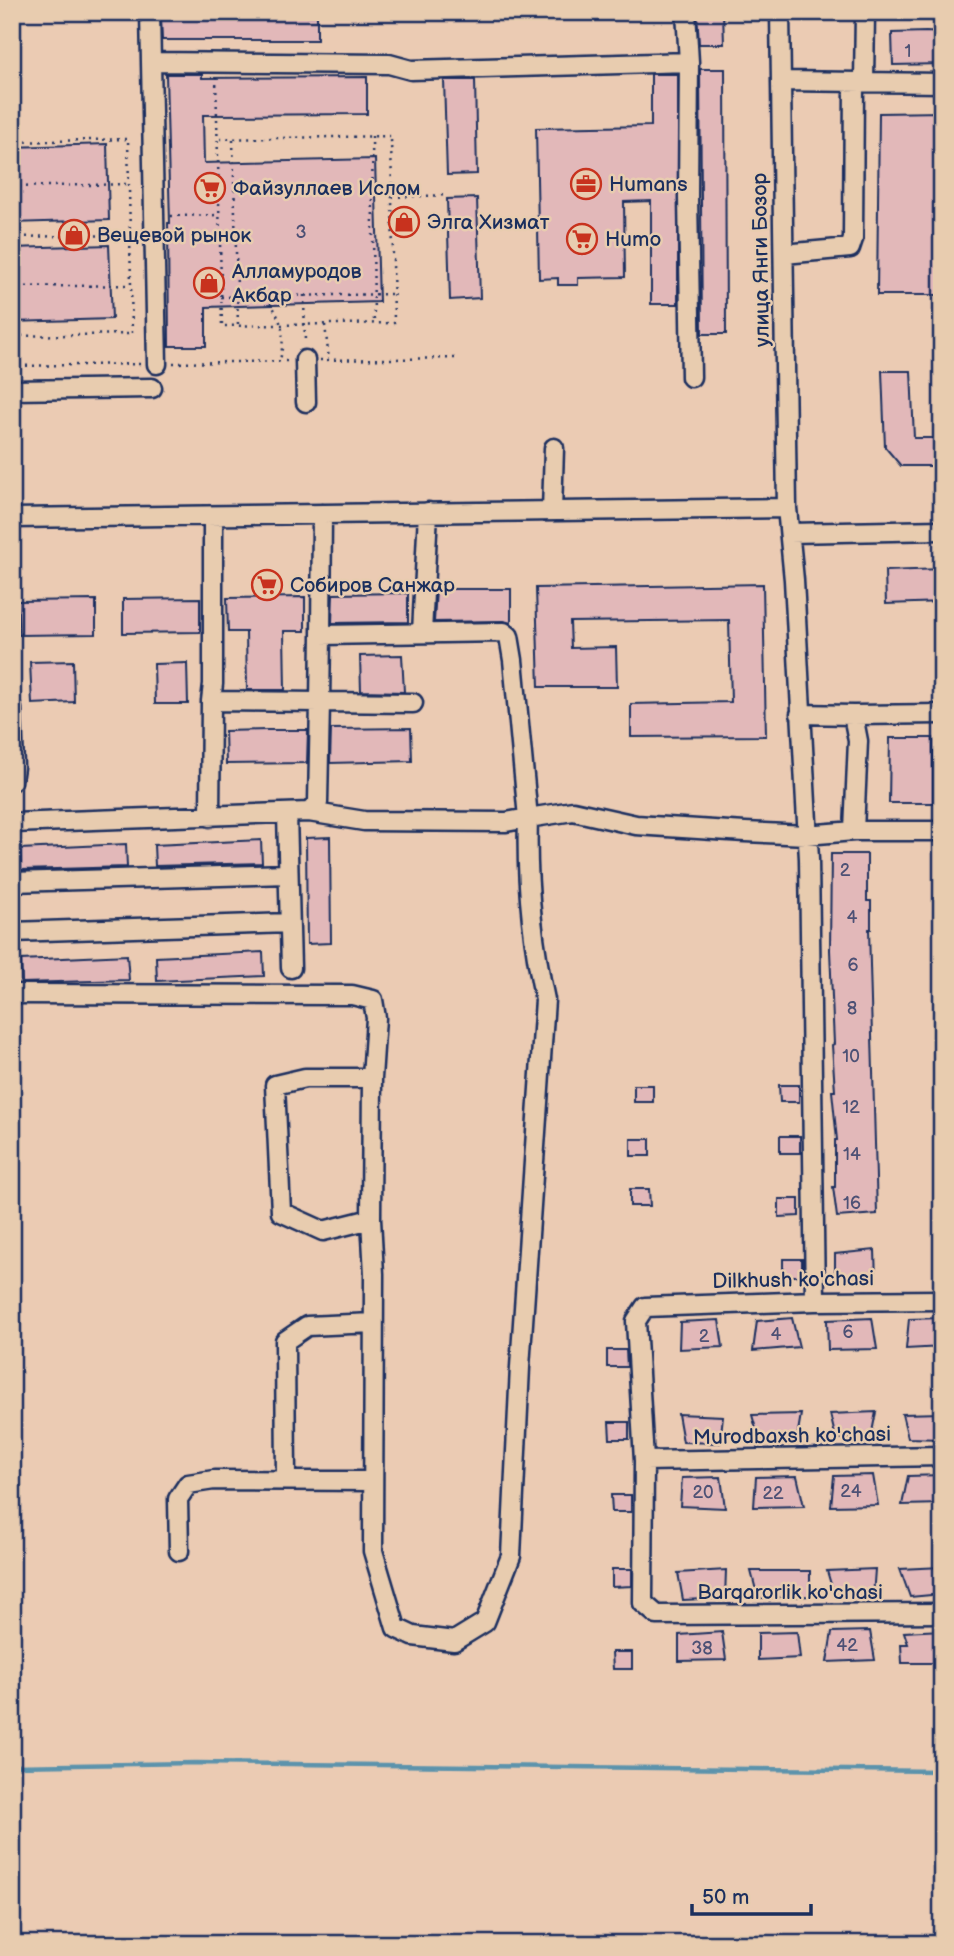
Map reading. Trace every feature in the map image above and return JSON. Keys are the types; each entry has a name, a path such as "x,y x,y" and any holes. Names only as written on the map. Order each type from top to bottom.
{"street":[{"path":"150,12 158,364"},
{"path":"686,12 689,62 691,377"},
{"name":"улица Янги Бозор","path":"780,12 787,508 809,859 815,1301"},
{"path":"783,254 850,248 853,239 859,82 865,12"},
{"path":"151,62 389,64 411,70 689,62"},
{"path":"781,81 942,83"},
{"path":"305,360 306,402"},
{"path":"12,390 152,388"},
{"path":"552,511 554,448"},
{"path":"12,518 787,508"},
{"path":"422,633 428,512"},
{"path":"309,812 318,803 323,514"},
{"path":"210,817 213,516"},
{"path":"790,533 942,530"},
{"path":"12,994 352,995 373,1000 376,1018 372,1078 371,1219 373,1551 396,1628 413,1636 454,1641 485,1622 511,1556 520,1367 545,1000 534,947 527,845 528,818 513,660 509,636 504,632 321,635"},
{"path":"211,701 413,703"},
{"path":"12,709 15,767 12,781"},
{"path":"800,714 942,714"},
{"path":"853,715 858,741 854,831"},
{"path":"12,823 309,812 365,821 506,822 573,811 636,825 806,835 854,831 942,831"},
{"path":"287,814 290,968"},
{"path":"12,882 287,874"},
{"path":"12,932 289,923"},
{"path":"371,1219 323,1231 281,1212 275,1085 305,1078 372,1078"},
{"name":"Dilkhush ko'chasi","path":"644,1461 636,1321 645,1307 942,1300"},
{"path":"286,1480 285,1341 307,1326 373,1323"},
{"name":"Murodbaxsh ko'chasi","path":"644,1461 942,1456"},
{"name":"Barqarorlik ko'chasi","path":"644,1461 643,1603 657,1615 942,1613"},
{"path":"179,1551 178,1499 188,1484 214,1480 373,1480"}],"path":[{"path":"216,62 222,326 394,323 391,135 219,139"},
{"path":"372,136 374,323"},
{"path":"233,138 238,326"},
{"path":"12,142 128,139 132,334 12,336"},
{"path":"12,187 129,184"},
{"path":"392,197 447,195"},
{"path":"155,217 220,215"},
{"path":"12,237 130,234"},
{"path":"12,287 131,285"},
{"path":"221,297 394,294"},
{"path":"303,295 304,324"},
{"path":"267,296 283,325 284,343 280,361"},
{"path":"325,324 329,360"},
{"path":"12,366 459,358"}],"building":[{"path":"697,12 723,12 724,44 699,44"},
{"path":"317,15 317,40 162,40 161,16"},
{"path":"892,33 942,33 942,64 893,65"},
{"path":"700,69 725,69 726,334 702,334"},
{"path":"166,74 202,74 202,78 367,77 367,114 203,115 204,163 375,159 379,302 206,307 206,346 169,346 170,223"},
{"name":"Humo","path":"651,74 678,74 678,304 651,304 651,201 624,202 625,277 578,278 578,285 558,285 558,278 539,279 536,128 651,126"},
{"path":"444,80 475,80 477,174 447,175"},
{"path":"942,112 942,295 877,295 879,113"},
{"path":"107,144 109,220 12,223 12,147"},
{"path":"477,198 480,298 450,300 447,199"},
{"path":"109,245 112,319 12,322 12,248"},
{"path":"882,371 911,371 914,438 942,438 942,466 901,466 885,447"},
{"path":"942,569 942,602 886,604 885,571"},
{"path":"763,584 766,736 631,737 631,704 731,702 729,620 570,622 571,648 616,647 617,687 539,687 536,588"},
{"path":"436,589 511,589 511,623 434,622"},
{"path":"408,593 408,622 332,623 333,594"},
{"path":"305,597 305,631 284,631 285,690 247,690 246,632 228,632 227,598"},
{"path":"200,598 200,632 123,633 123,599"},
{"path":"96,600 96,634 19,635 18,601"},
{"path":"402,655 404,692 361,691 360,656"},
{"path":"73,661 74,702 32,704 30,662"},
{"path":"187,663 188,704 155,704 154,664"},
{"path":"411,728 412,761 330,763 331,729"},
{"path":"308,730 307,763 226,764 225,731"},
{"path":"890,738 933,738 933,803 889,803"},
{"path":"330,837 331,943 307,944 306,838"},
{"path":"261,840 262,863 155,866 154,845"},
{"path":"126,844 127,867 21,870 20,849"},
{"path":"831,854 867,854 867,901 871,901 869,929 877,1214 837,1217 833,1187 837,1140 832,1091 835,1091 830,950"},
{"path":"263,952 264,976 157,981 156,957"},
{"path":"127,955 129,980 22,983 21,960"},
{"path":"634,1085 653,1085 653,1102 634,1102"},
{"path":"779,1085 799,1085 799,1102 780,1102"},
{"path":"780,1136 800,1136 800,1153 780,1153"},
{"path":"631,1139 650,1139 650,1156 631,1156"},
{"path":"630,1189 649,1189 650,1206 630,1206"},
{"path":"779,1199 799,1199 799,1216 779,1217"},
{"path":"875,1250 876,1281 835,1278 835,1254"},
{"path":"783,1259 802,1259 802,1276 783,1276"},
{"path":"792,1318 799,1347 753,1351 757,1321"},
{"path":"872,1318 877,1349 828,1350 827,1320"},
{"path":"942,1318 942,1347 906,1349 909,1319"},
{"path":"719,1320 723,1347 679,1349 680,1322"},
{"path":"607,1350 626,1350 627,1367 607,1367"},
{"path":"876,1412 871,1437 836,1439 830,1414"},
{"path":"942,1413 942,1439 908,1438 902,1414"},
{"path":"678,1414 723,1416 720,1443 683,1442"},
{"path":"801,1414 797,1438 759,1439 752,1415"},
{"path":"609,1422 629,1422 629,1439 610,1439"},
{"path":"873,1475 878,1505 831,1506 834,1476"},
{"path":"942,1475 942,1504 902,1505 908,1476"},
{"path":"797,1476 804,1506 754,1507 756,1477"},
{"path":"721,1477 725,1508 680,1506 682,1478"},
{"path":"611,1495 631,1495 631,1512 612,1512"},
{"path":"942,1567 942,1594 910,1597 900,1569"},
{"path":"612,1569 632,1569 632,1586 612,1587"},
{"path":"875,1569 873,1597 838,1596 833,1591 827,1571"},
{"path":"726,1570 725,1598 683,1600 678,1573"},
{"path":"751,1571 810,1571 810,1596 758,1598"},
{"path":"942,1630 942,1663 902,1663 901,1644 908,1644 904,1632"},
{"path":"870,1631 875,1660 827,1662 832,1632"},
{"path":"722,1632 726,1660 679,1661 679,1635"},
{"path":"797,1632 800,1658 758,1660 758,1633"},
{"path":"612,1652 632,1652 632,1669 613,1669"}],"waterway":[{"path":"12,1766 195,1763 942,1771"}],"place":[{"name":"Humans","path":"586,184"},
{"name":"Файзуллаев Ислом","path":"210,188"},
{"name":"Элга Хизмат","path":"404,222"},
{"name":"Вещевой рынок","path":"74,235"},
{"name":"Humo","path":"582,239"},
{"name":"Алламуродов Акбар","path":"209,283"},
{"name":"Собиров Санжар","path":"267,585"}]}
